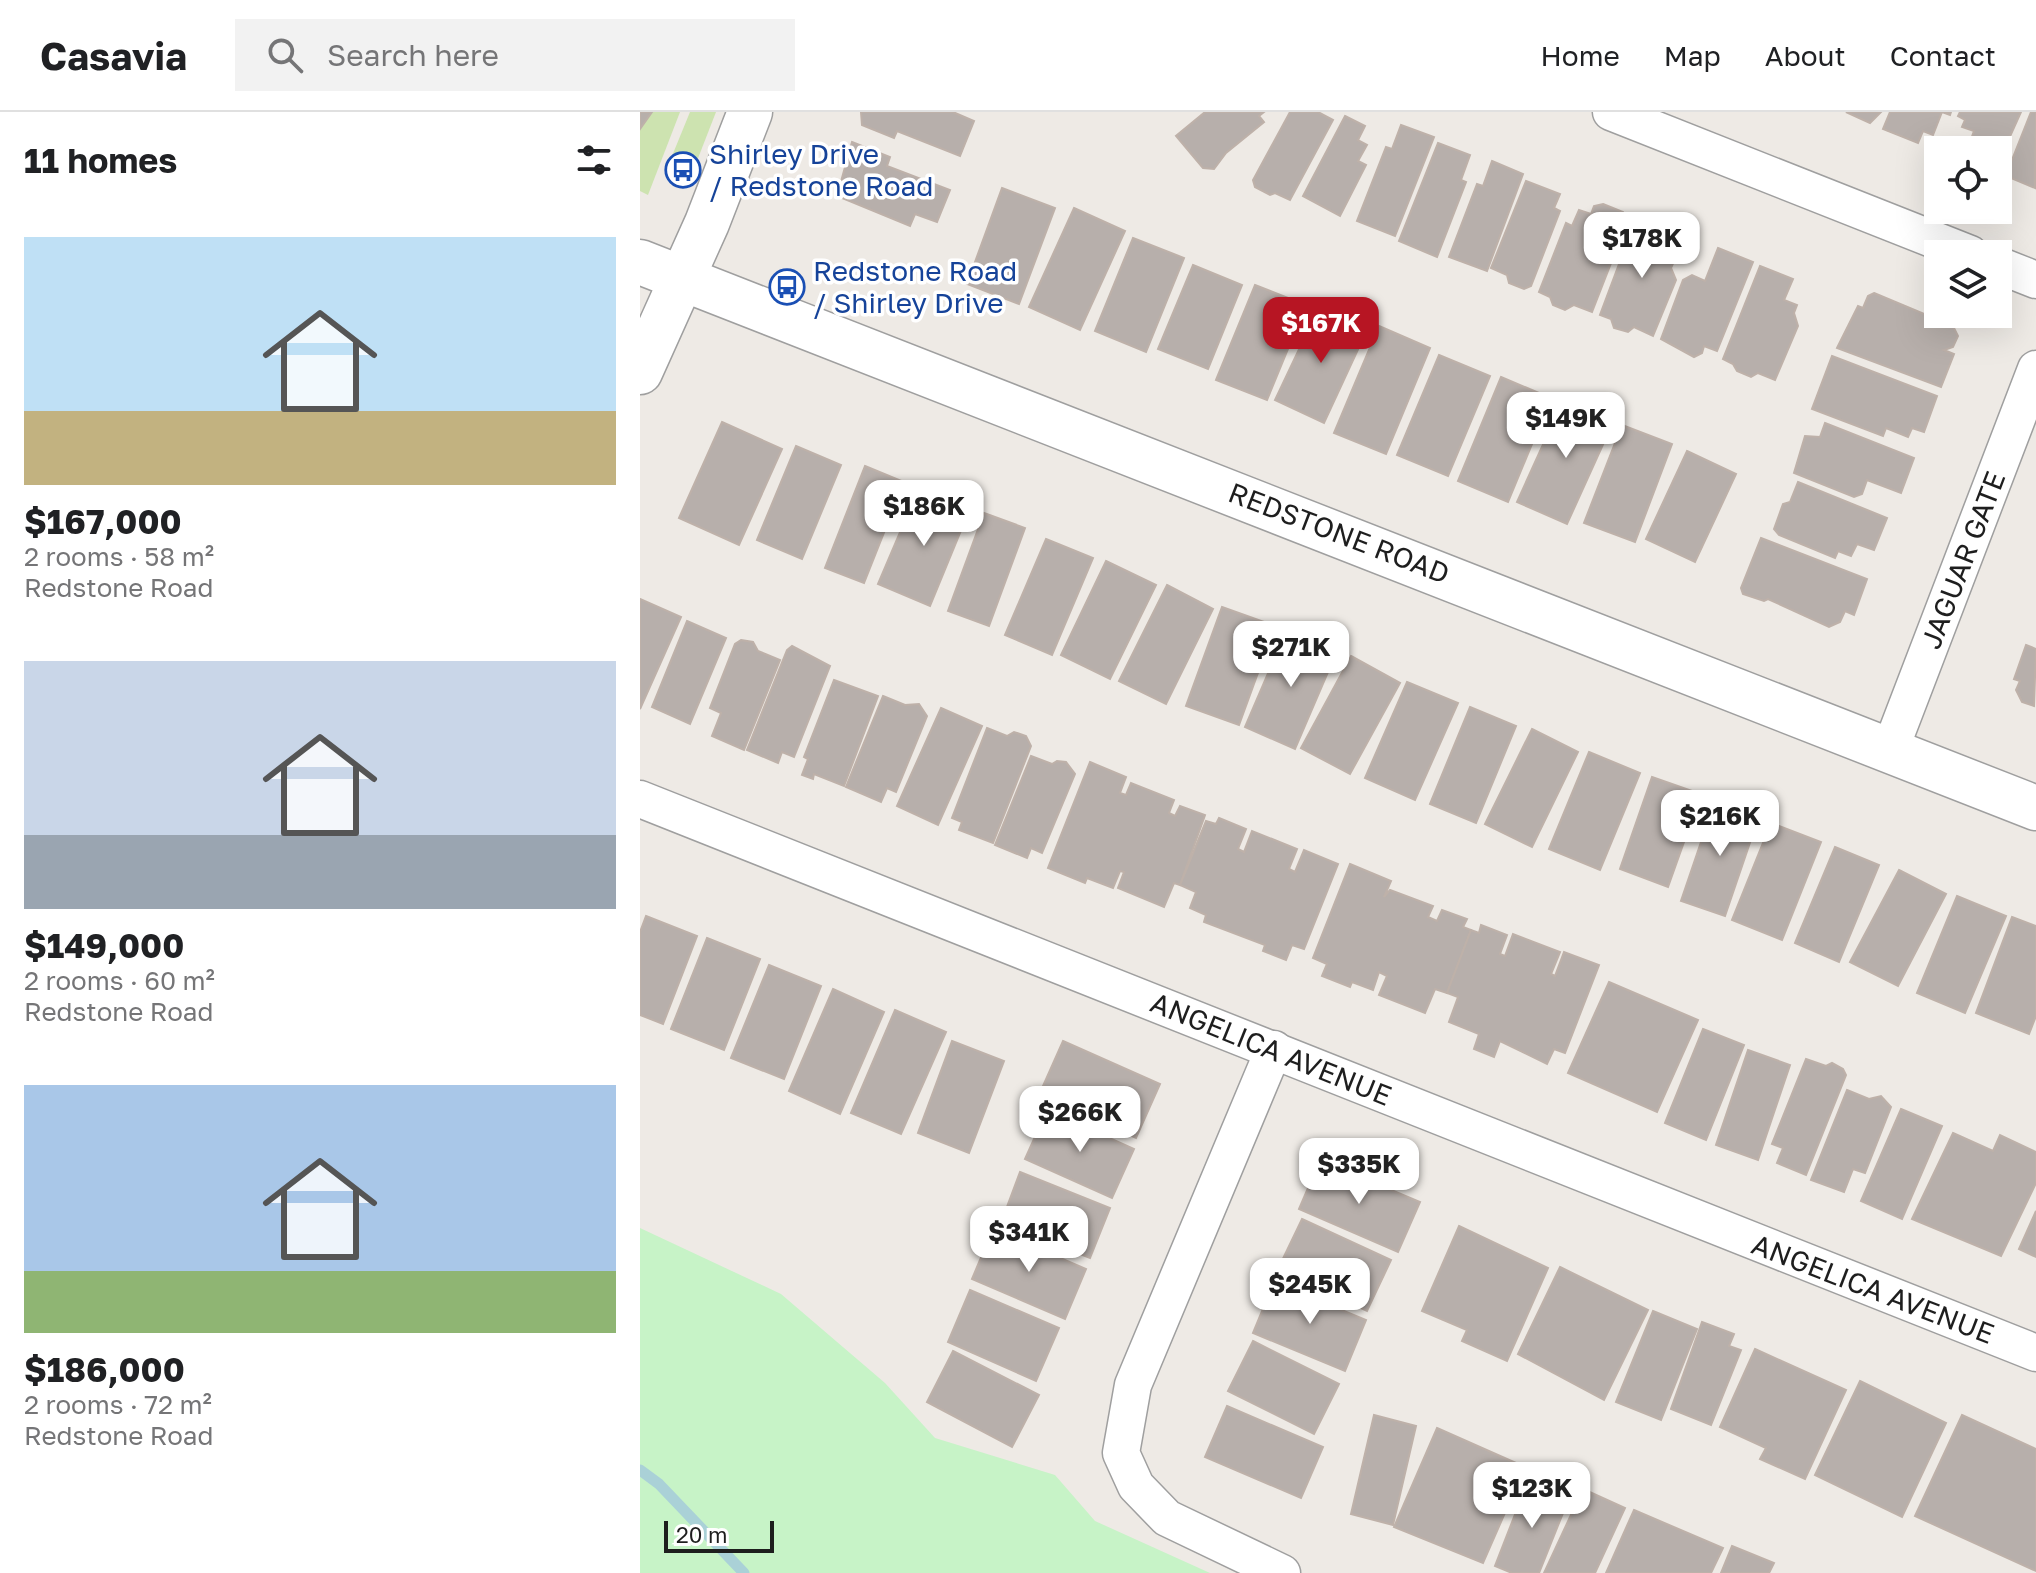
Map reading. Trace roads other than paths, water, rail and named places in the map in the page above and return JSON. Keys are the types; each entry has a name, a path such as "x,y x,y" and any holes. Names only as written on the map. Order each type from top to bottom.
{"street":[{"path":"640,372 750,112"},
{"path":"1611,112 1935,240"},
{"name":"REDSTONE ROAD","path":"640,262 2036,808"},
{"path":"2012,271 2036,280"},
{"name":"JAGUAR GATE","path":"1890,750 2036,369"},
{"name":"ANGELICA AVENUE","path":"640,799 2036,1353"},
{"path":"1274,1049 1133,1385 1121,1453 1136,1486 1167,1518 1282,1573"}],"waterway":[{"path":"640,1470 659,1484 744,1573"}],"place":[{"name":"Shirley Drive / Redstone Road","path":"683,170"},
{"name":"Redstone Road / Shirley Drive","path":"787,287"}]}
